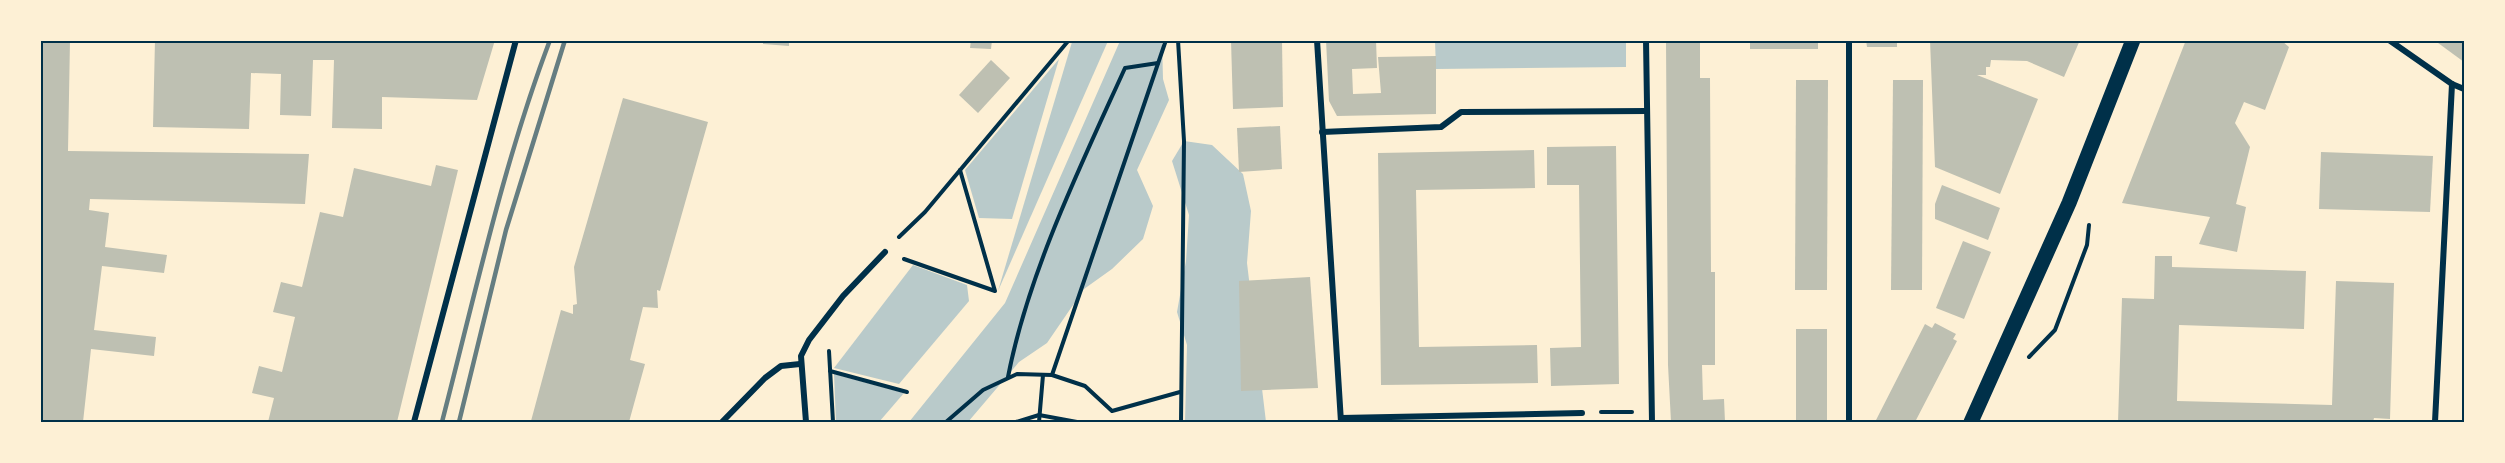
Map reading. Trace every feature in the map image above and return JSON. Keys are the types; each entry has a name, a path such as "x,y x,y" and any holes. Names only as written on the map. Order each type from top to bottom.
{"main road":[{"path":"1971,423 2068,203 2133,40"}],"street":[{"path":"414,423 516,40"},
{"path":"1317,40 1340,367 1341,420 1582,413"},
{"path":"1646,40 1652,423"},
{"path":"1849,40 1849,423"},
{"path":"2389,40 2452,84 2464,89"},
{"path":"2435,423 2452,84"},
{"path":"1322,132 1441,127 1461,112 1647,111"},
{"path":"806,423 805,388 800,364 808,340 885,252"},
{"path":"722,423 765,378 781,366 800,364"}],"path":[{"path":"960,170 995,291 885,252 925,212 960,170 1069,40"},
{"path":"1052,375 1166,40"},
{"path":"1178,40 1184,141 1181,423"},
{"path":"1008,378 1017,330 1087,152 1125,68 1158,63"},
{"path":"827,318 833,423"},
{"path":"830,371 908,392"},
{"path":"946,423 983,390 1017,374 1052,375 1085,386 1112,411 1180,392"},
{"path":"1039,423 1043,375"},
{"path":"1615,412 1635,412"},
{"path":"1016,423 1039,415 1077,423"}],"shaded area":[{"path":"1074,40 1108,41 998,291 1072,42"},
{"path":"1120,41 1162,41 1163,79 1169,100 1137,170 1153,206 1143,239 1112,269 1084,289 1047,343 1019,362 968,422 909,422 1005,303"},
{"path":"1435,41 1626,41 1626,67 1436,69"},
{"path":"1059,59 1012,219 979,218 965,170"},
{"path":"1184,141 1212,145 1243,174 1251,211 1247,263 1266,422 1185,422 1187,345 1177,312 1186,261 1189,215 1172,161"},
{"path":"913,265 967,285 969,301 899,384 834,368"},
{"path":"834,374 904,393 879,422 836,422"}],"building":[{"path":"40,40 70,40 68,151 309,154 305,204 90,199 89,210 109,213 105,247 167,255 164,273 102,266 94,330 156,337 154,356 91,349 83,422 40,422"},
{"path":"155,40 495,40 477,100 382,97 382,129 332,128 334,60 313,60 311,116 280,115 281,74 251,73 249,129 153,127"},
{"path":"763,40 789,40 789,46 763,44"},
{"path":"971,40 992,40 991,49 970,48"},
{"path":"1231,40 1282,40 1283,107 1233,109"},
{"path":"1326,40 1376,40 1377,68 1352,69 1353,94 1381,93 1378,57 1436,56 1436,114 1337,116 1329,101"},
{"path":"1666,40 1700,40 1700,78 1710,78 1711,272 1715,272 1715,365 1702,365 1703,400 1724,399 1725,422 1671,422 1668,365"},
{"path":"1750,40 1818,40 1818,49 1750,49"},
{"path":"1866,40 1897,40 1897,47 1867,47"},
{"path":"1930,40 2080,40 2064,77 2027,61 1991,60 1990,67 1986,67 1986,75 1977,75 2038,99 2000,194 1935,167"},
{"path":"2186,40 2281,40 2289,47 2265,110 2244,102 2235,123 2250,147 2236,204 2246,207 2237,252 2199,244 2210,217 2122,203"},
{"path":"2434,40 2464,40 2464,62"},
{"path":"991,60 1010,78 978,113 959,95"},
{"path":"1796,80 1828,80 1827,290 1795,290"},
{"path":"1893,80 1923,80 1922,290 1891,290"},
{"path":"623,98 708,122 660,291 657,290 658,308 643,307 630,360 645,364 629,422 531,421 561,310 573,314 573,305 577,304 574,267"},
{"path":"1280,126 1282,169 1239,172 1237,128"},
{"path":"1616,146 1619,384 1551,386 1550,348 1581,347 1579,185 1547,185 1547,147"},
{"path":"1534,150 1535,188 1416,190 1419,347 1537,345 1538,383 1381,385 1378,153"},
{"path":"2321,152 2433,156 2430,212 2319,209"},
{"path":"436,165 458,170 397,422 268,422 274,398 252,393 259,366 282,372 295,317 273,312 281,282 302,287 320,212 343,217 354,168 431,186"},
{"path":"1942,185 2000,208 1988,240 1935,219 1935,204"},
{"path":"1963,241 1991,252 1964,319 1936,308"},
{"path":"2155,256 2172,256 2172,267 2306,271 2304,329 2179,325 2177,401 2332,405 2336,281 2394,283 2390,419 2374,418 2373,422 2118,422 2122,298 2154,299"},
{"path":"1310,277 1318,388 1241,391 1239,281"},
{"path":"1935,323 1956,334 1953,339 1957,341 1915,422 1875,422 1925,324 1932,328"},
{"path":"1796,329 1827,329 1827,422 1796,422"}],"railway":[{"path":"442,422 504,182 550,40"},
{"path":"459,422 506,230 565,40"}]}
